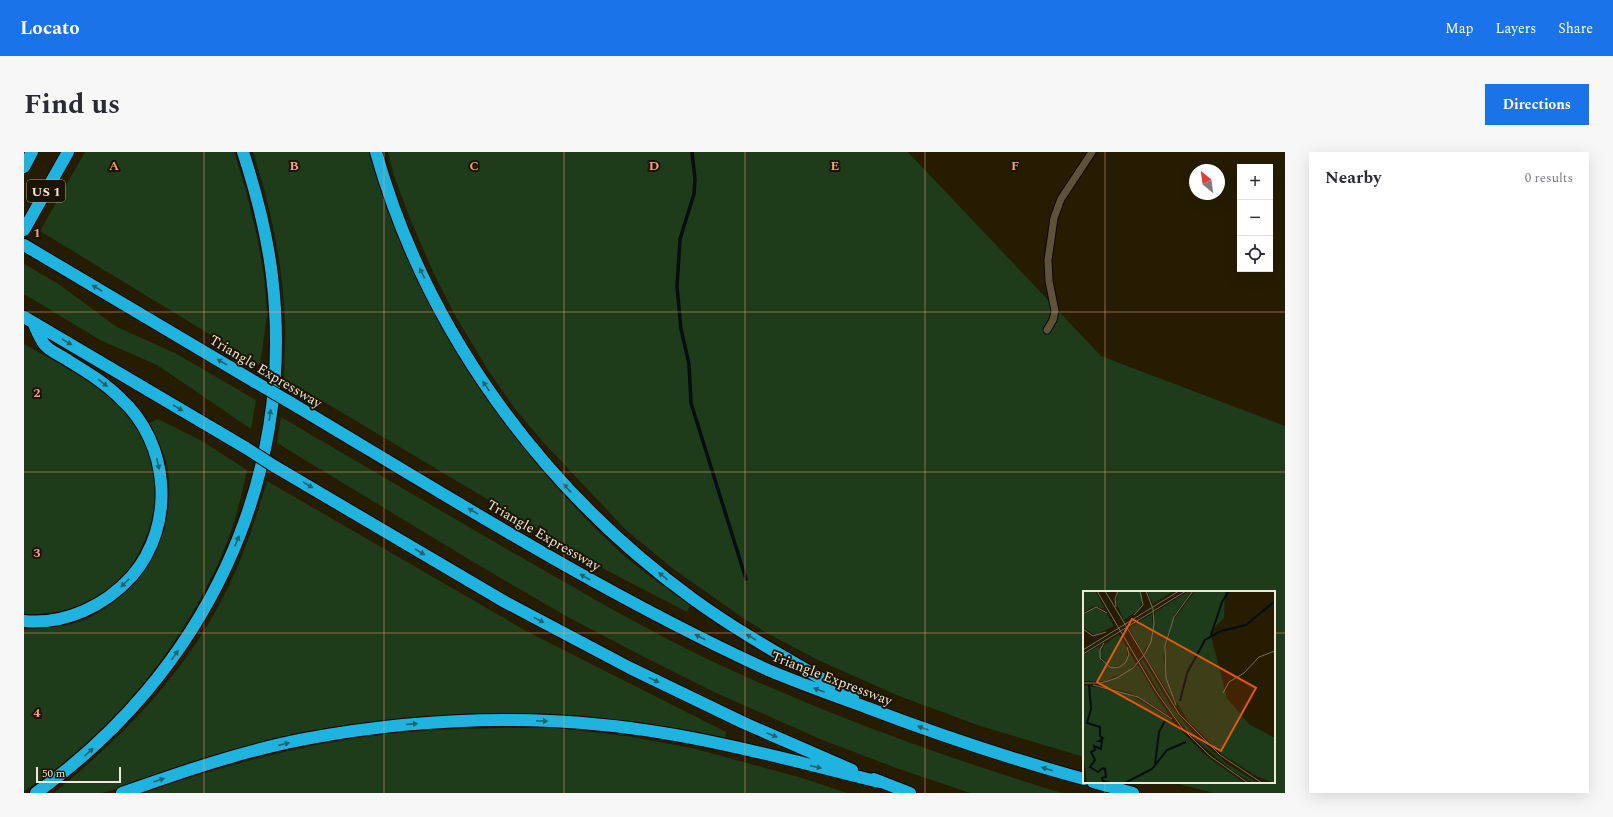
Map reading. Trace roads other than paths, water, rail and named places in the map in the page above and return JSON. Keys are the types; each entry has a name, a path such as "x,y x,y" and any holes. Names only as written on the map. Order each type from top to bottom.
{"highway":[{"name":"US 1","path":"24,167 32,152"},
{"name":"US 1","path":"24,230 68,152"},
{"path":"36,793 80,760 103,739 126,716 166,669 202,615 229,560 252,500 267,439 275,374 275,308 267,243 252,180 243,152"},
{"path":"376,152 386,185 407,239 443,315 493,395 523,436 561,482 626,545 694,599 748,636 882,714"},
{"name":"Triangle Expressway","path":"28,248 549,556 657,616 776,673 882,714 998,754 1083,780"},
{"path":"28,320 505,602 630,668 744,723 880,782 910,793"},
{"path":"24,621 45,621 74,615 101,602 124,584 143,560 150,547 159,519 162,489 158,460 153,446 144,428 130,408 122,399 98,379 44,345 28,320"},
{"path":"122,793 215,762 304,739 407,725 483,721 562,722 644,730 724,745 880,782"},
{"path":"1097,783 1133,793"}],"lane":[{"path":"1047,330 1053,320 1055,311 1049,281 1048,260 1054,218 1061,199 1092,152"}],"waterway":[{"path":"692,152 695,179 694,194 680,239 677,287 681,329 689,364 691,403 746,579"}]}
